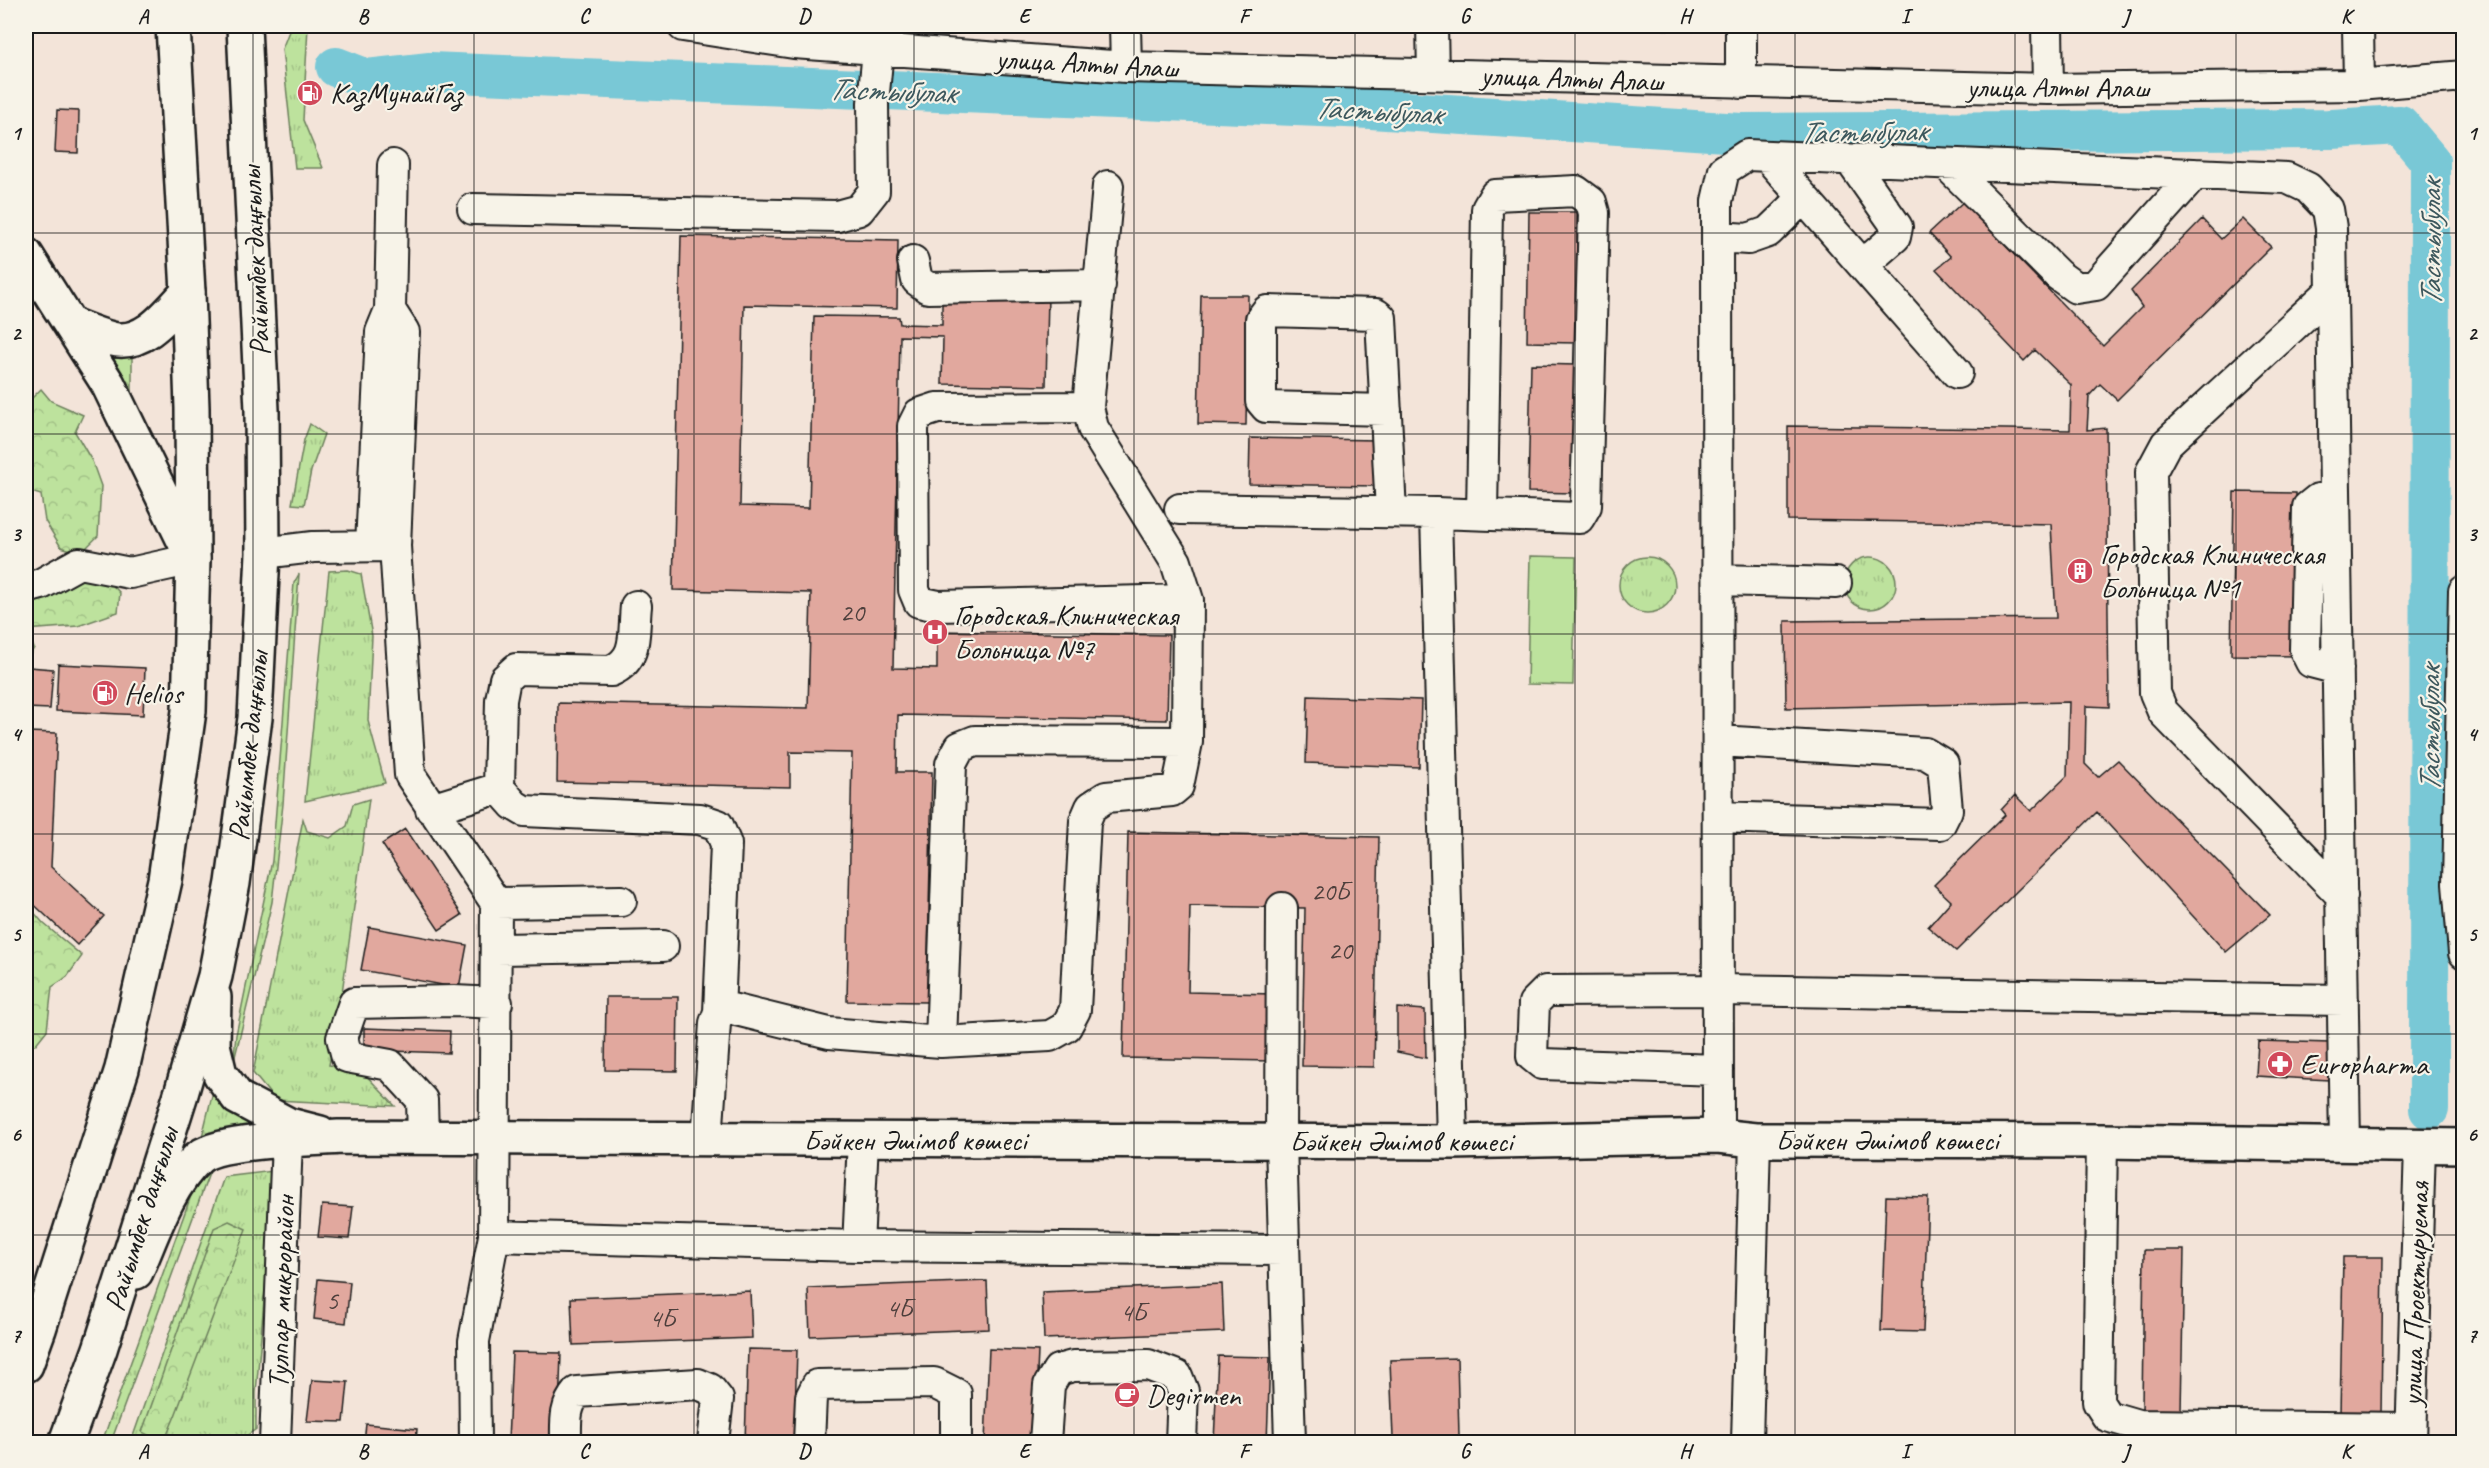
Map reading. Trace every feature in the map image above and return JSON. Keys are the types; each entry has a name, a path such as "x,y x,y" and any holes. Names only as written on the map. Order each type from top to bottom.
{"main road":[{"name":"Райымбек даңғылы","path":"26,1365 122,1070 165,880 189,711 193,559 188,292 173,26"},
{"name":"Райымбек даңғылы","path":"66,1443 100,1350 181,1094 215,976 233,883 255,718 263,553 262,410 247,29"},
{"path":"26,255 108,384 193,559"},
{"path":"72,325 114,340 137,338 158,324 188,292"},
{"path":"215,976 213,1046 220,1074 238,1098 289,1125 339,1137"},
{"name":"Бәйкен Әшімов көшесі","path":"339,1137 1452,1142 1718,1136 1755,1140 2102,1141 2463,1146"},
{"path":"100,1350 174,1190 199,1157 227,1145 339,1137"}],"street":[{"name":"улица Алты Алаш","path":"683,26 794,34 875,77 1126,67 2048,89 2359,86 2463,76"},
{"path":"1125,26 1126,67"},
{"path":"1432,26 1433,74"},
{"path":"1741,26 1741,83"},
{"path":"2047,26 2048,89"},
{"path":"2358,26 2359,86"},
{"path":"473,209 837,216 859,210 874,191 875,77"},
{"path":"1718,1136 1717,201 1724,170 1747,155 2287,178 2308,188 2328,209 2331,228 2335,498 2318,499 2308,507 2305,650 2311,662 2338,669 2345,1145"},
{"path":"1767,156 1957,373"},
{"path":"1850,160 1898,227 1895,237 1863,265"},
{"path":"1946,164 2058,275 2076,288 2096,285 2195,174"},
{"path":"393,165 390,310 404,332 383,546 410,776 496,903 494,1236 474,1341 474,1443"},
{"path":"719,1012 728,1008 828,1033 941,1042 1050,1036 1066,1027 1075,1010 1085,821 1091,807 1106,797 1172,791 1178,786 1186,742 1188,600 1176,562 1093,428 1088,407 1101,285 1108,186"},
{"path":"1180,509 1482,514 1579,518 1586,506 1594,213 1591,202 1576,191 1495,195 1487,209 1482,514"},
{"path":"1718,237 1748,239 1768,232 1803,198"},
{"path":"913,261 917,280 928,288 1101,285"},
{"path":"2332,290 2166,444 2151,472 2151,484 2155,693 2163,712 2342,896"},
{"path":"1386,410 1266,407 1261,400 1261,319 1267,311 1376,314 1381,318 1386,410 1391,512"},
{"path":"1088,407 937,408 919,414 913,426 914,590 919,602 938,606 1188,600"},
{"path":"1436,513 1452,1142"},
{"path":"263,553 313,547 383,546"},
{"path":"26,588 40,584 79,563 130,573 193,559"},
{"path":"1718,580 1836,583"},
{"path":"2463,591 2458,884 2463,953"},
{"path":"636,606 631,654 624,666 611,671 516,669 505,679 501,700 499,788 514,806 524,812 700,819 718,825 726,844 719,1012 715,1023 707,1140"},
{"path":"941,1042 951,764 960,747 975,741 1186,742"},
{"path":"1718,741 1925,753 1943,764 1947,810 1940,824 1718,817"},
{"path":"431,809 499,788"},
{"path":"496,903 621,901"},
{"path":"1282,908 1282,1250 1290,1443"},
{"path":"496,949 663,946"},
{"path":"1718,1070 1542,1064 1532,1056 1534,1003 1546,991 1718,990 2343,1000"},
{"path":"423,1138 422,1100 390,1065 348,1057 342,1038 354,1003 454,1001 497,1003"},
{"path":"858,1246 863,1140"},
{"path":"1747,1443 1755,1140"},
{"name":"Тулпар микрорайон","path":"275,1442 287,1141"},
{"path":"2102,1141 2098,1402 2107,1416 2137,1434 2411,1435"},
{"name":"улица Проектируемая","path":"2411,1435 2420,1146"},
{"path":"494,1236 858,1246 1282,1250"},
{"path":"1045,1443 1049,1385 1058,1370 1073,1366 1148,1365 1178,1376 1183,1391 1181,1443"},
{"path":"809,1443 811,1397 817,1384 934,1383 956,1394 956,1443"},
{"path":"566,1443 566,1414 569,1401 577,1392 698,1384 710,1389 718,1399 713,1443"}],"green space":[{"path":"291,26 308,26 303,120 323,168 295,168 282,49"},
{"path":"132,354 132,402 108,360"},
{"path":"41,389 51,401 83,415 75,432 92,461 101,486 98,536 81,553 61,547 45,521 41,495 28,491 24,445 27,427 31,420 26,411 26,398 32,398"},
{"path":"310,424 324,434 311,471 304,505 292,504 304,440"},
{"path":"1530,556 1576,557 1573,685 1527,684"},
{"path":"1641,557 1653,557 1667,565 1675,579 1673,596 1667,605 1653,613 1641,613 1624,601 1619,591 1619,579 1631,562"},
{"path":"1870,557 1884,561 1892,569 1896,583 1892,597 1884,605 1870,609 1856,605 1848,597 1844,583 1848,569 1856,561"},
{"path":"348,570 361,574 372,636 368,721 385,783 305,801 329,571"},
{"path":"77,573 106,578 120,593 118,612 78,626 26,630 26,601"},
{"path":"299,574 283,804 272,902 233,1065 236,1035 272,861 294,583"},
{"path":"26,630 34,648 26,662"},
{"path":"369,799 340,1007 329,1065 359,1068 395,1106 275,1100 253,1073 303,819 307,831 330,838 347,826 353,804"},
{"path":"26,903 43,923 82,956 67,977 52,987 47,1030 35,1045 28,1046 26,1059"},
{"path":"215,1083 271,1125 200,1145"},
{"path":"211,1168 111,1442 102,1442 193,1190"},
{"path":"273,1171 273,1196 256,1393 256,1429 238,1442 131,1442 224,1177"},
{"path":"229,1221 246,1229 175,1416 162,1442 142,1432 214,1228"}],"building":[{"path":"1657,26 1704,26 1704,31 1657,29"},
{"path":"57,110 79,111 78,153 55,152"},
{"name":"Городская Клиническая Больница №1","path":"1963,202 2103,346 2142,307 2131,291 2202,219 2221,239 2243,219 2271,247 2117,400 2100,384 2089,396 2087,430 2106,428 2109,707 2086,706 2085,764 2098,777 2118,760 2270,915 2226,952 2097,812 1956,951 1928,927 1951,901 1934,885 2005,815 2001,810 2015,795 2031,811 2067,776 2069,702 1786,708 1785,621 2056,618 2051,524 1788,520 1788,426 2070,430 2071,385 2035,350 2024,361 1936,269 1951,257 1929,233"},
{"path":"1529,212 1577,212 1576,343 1527,342"},
{"name":"Городская Клиническая Больница №7","path":"681,236 898,240 897,308 744,305 740,506 809,508 814,316 899,317 900,324 942,325 942,294 1048,296 1046,386 942,384 943,337 900,336 893,668 937,669 937,631 1169,635 1167,720 898,715 897,772 932,772 927,1002 847,1001 852,753 790,752 790,787 557,782 558,703 808,708 811,593 673,590"},
{"path":"1201,295 1248,295 1246,425 1198,424"},
{"path":"1531,364 1577,365 1574,493 1528,492"},
{"path":"26,365 32,373 26,378"},
{"path":"1250,438 1378,440 1378,486 1249,484"},
{"path":"2234,492 2296,493 2294,656 2231,655"},
{"path":"58,664 145,668 143,715 56,711"},
{"path":"29,667 53,669 50,709 27,708"},
{"path":"1308,696 1421,700 1419,767 1306,763"},
{"path":"26,732 57,733 51,867 104,916 77,945 26,897"},
{"path":"405,829 462,915 439,930 382,844"},
{"path":"1128,832 1379,837 1374,1067 1302,1066 1305,908 1190,906 1188,992 1273,994 1271,1061 1123,1058"},
{"path":"369,927 467,945 459,988 361,970"},
{"path":"606,997 678,997 677,1071 605,1070"},
{"path":"1397,1008 1425,1010 1426,1058 1397,1052"},
{"path":"364,1028 450,1031 449,1053 364,1050"},
{"path":"2258,1041 2330,1043 2329,1080 2256,1076"},
{"path":"1886,1196 1928,1197 1923,1332 1881,1331"},
{"path":"322,1205 353,1207 349,1239 318,1237"},
{"path":"2144,1250 2184,1250 2181,1411 2142,1410"},
{"path":"2343,1257 2383,1257 2381,1415 2340,1415"},
{"path":"318,1279 350,1282 346,1323 314,1319"},
{"path":"987,1281 989,1329 810,1336 808,1288"},
{"path":"1222,1284 1224,1332 1044,1339 1042,1292"},
{"path":"750,1291 752,1338 573,1345 571,1298"},
{"path":"748,1349 797,1350 794,1442 745,1442"},
{"path":"989,1349 1038,1351 1034,1442 985,1442"},
{"path":"512,1352 561,1353 558,1442 508,1442"},
{"path":"1218,1356 1270,1357 1267,1442 1214,1442"},
{"path":"1457,1358 1459,1436 1393,1438 1390,1360"},
{"path":"312,1380 348,1382 344,1422 307,1421"},
{"path":"2459,1391 2464,1391 2464,1423 2458,1423"},
{"path":"366,1424 417,1429 416,1442 364,1442"}],"waterway":[{"name":"Тастыбулак","path":"336,67 367,79 430,72 1371,109 1741,133 2332,129 2400,125 2430,161 2429,1109"}],"place":[{"name":"КазМунайГаз","path":"310,93"},
{"name":"Городская Клиническая Больница №1","path":"2080,571"},
{"name":"Городская Клиническая Больница №7","path":"935,632"},
{"name":"Helios","path":"105,693"},
{"name":"Europharma","path":"2280,1064"},
{"name":"Degirmen","path":"1127,1395"}]}
